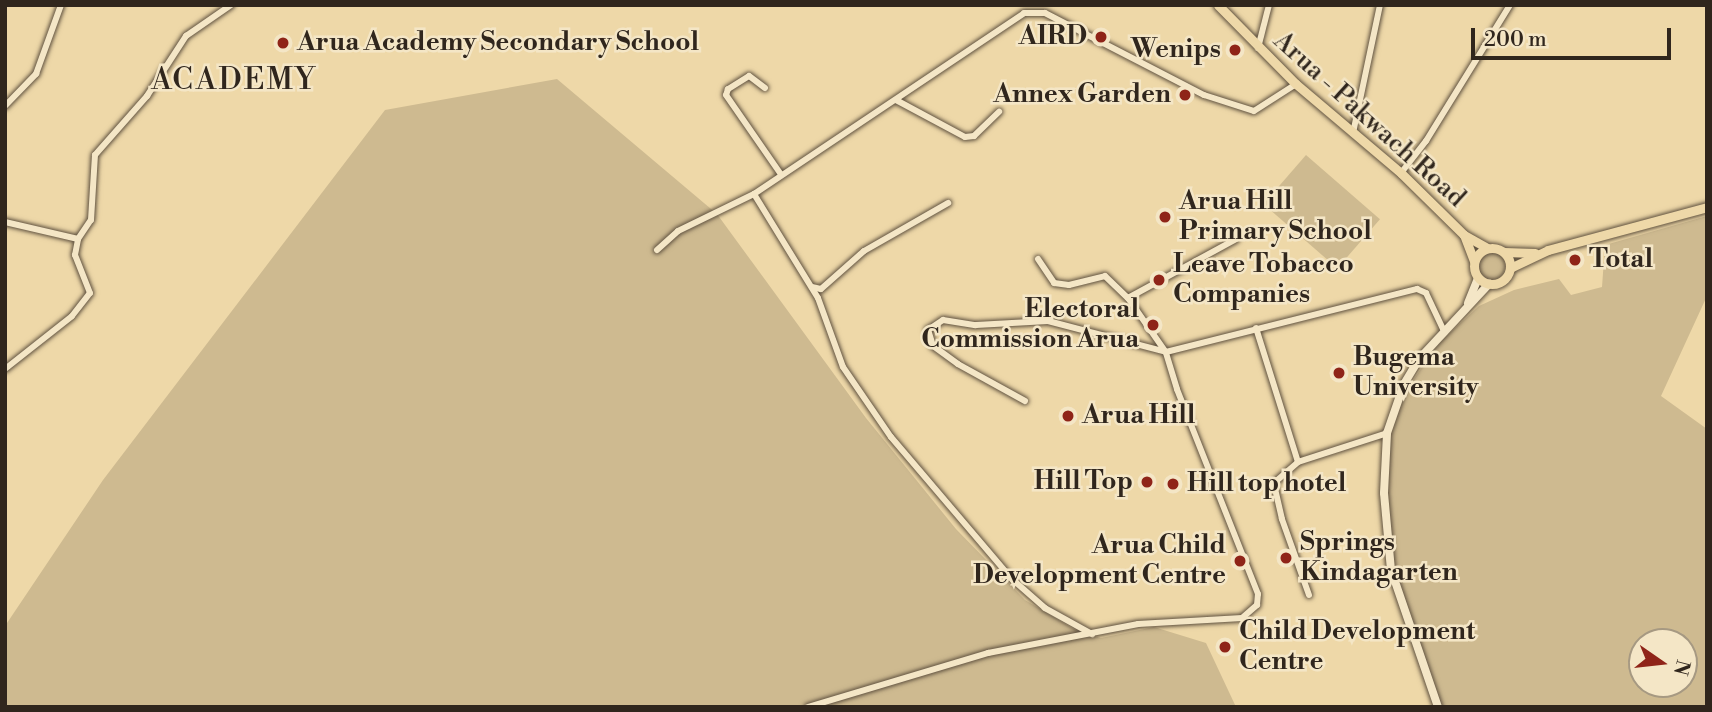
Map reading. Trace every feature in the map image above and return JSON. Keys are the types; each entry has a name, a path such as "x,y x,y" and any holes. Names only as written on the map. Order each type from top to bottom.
{"main road":[{"name":"Arua - Pakwach Road","path":"1218,5 1296,84 1401,173 1464,235 1487,248"},
{"path":"1438,707 1391,570 1384,493 1387,433 1404,384 1444,331 1489,284 1501,281 1510,268 1537,254 1707,207"},
{"name":"Arua - Pakwach Road","path":"1464,235 1474,261"},
{"path":"1467,306 1478,278 1474,261 1487,248 1537,254"},
{"path":"1504,252 1510,268"},
{"path":"1478,278 1489,284"}],"street":[{"path":"5,106 31,83 61,5"},
{"path":"5,369 72,316 90,293 75,255 78,239 90,220 95,155 147,96 186,36 231,5"},
{"path":"1258,48 1269,5"},
{"path":"1353,133 1380,5"},
{"path":"1401,173 1426,141 1510,5"},
{"path":"657,250 678,231 754,194 780,173 1032,11 1204,95 1254,111 1296,84"},
{"path":"765,88 749,76 728,89 726,95 780,173"},
{"path":"896,100 965,138 974,136 999,112"},
{"path":"754,194 811,286 849,378 911,463 973,537 1031,597 1092,634"},
{"path":"811,286 821,289 873,245 948,203"},
{"path":"5,222 78,239"},
{"path":"1129,298 1236,239"},
{"path":"808,707 988,653 1154,622 1217,622 1242,618 1257,605 1258,594 1177,389 1166,352 1129,298 1105,276 1069,285 1054,283 1038,259"},
{"path":"1025,401 958,365 933,345 928,330 943,320 975,325 1048,321 1166,352 1417,289 1426,293 1444,331"},
{"path":"1256,328 1298,463"},
{"path":"1310,595 1274,494 1280,474 1298,463 1387,433"}],"shaded area":[{"path":"557,79 717,214 866,418 956,529 1025,600 1077,631 1101,638 1154,627 1206,643 1236,707 5,707 5,626 103,480 385,110"},
{"path":"1306,155 1380,219 1337,268 1263,204"},
{"path":"1707,216 1707,296 1661,396 1707,429 1707,707 1441,707 1397,588 1386,491 1389,440 1406,391 1437,345 1479,306 1514,290 1559,279 1571,295 1602,287 1605,245"},
{"path":"1491,252 1501,256 1505,266 1501,276 1491,280 1481,276 1477,266 1481,256"}],"place":[{"name":"AIRD","path":"1101,37"},
{"name":"Arua Academy Secondary School","path":"283,43"},
{"name":"Wenips","path":"1235,50"},
{"name":"Annex Garden","path":"1185,95"},
{"name":"Arua Hill Primary School","path":"1165,217"},
{"name":"Total","path":"1575,260"},
{"name":"Leave Tobacco Companies","path":"1159,280"},
{"name":"Electoral Commission Arua","path":"1153,325"},
{"name":"Bugema University","path":"1339,373"},
{"name":"Arua Hill","path":"1068,416"},
{"name":"Hill Top","path":"1147,482"},
{"name":"Hill top hotel","path":"1173,484"},
{"name":"Springs Kindagarten","path":"1286,558"},
{"name":"Arua Child Development Centre","path":"1240,561"},
{"name":"Child Development Centre","path":"1225,647"}],"district":[{"name":"ACADEMY","path":"234,80"}]}
